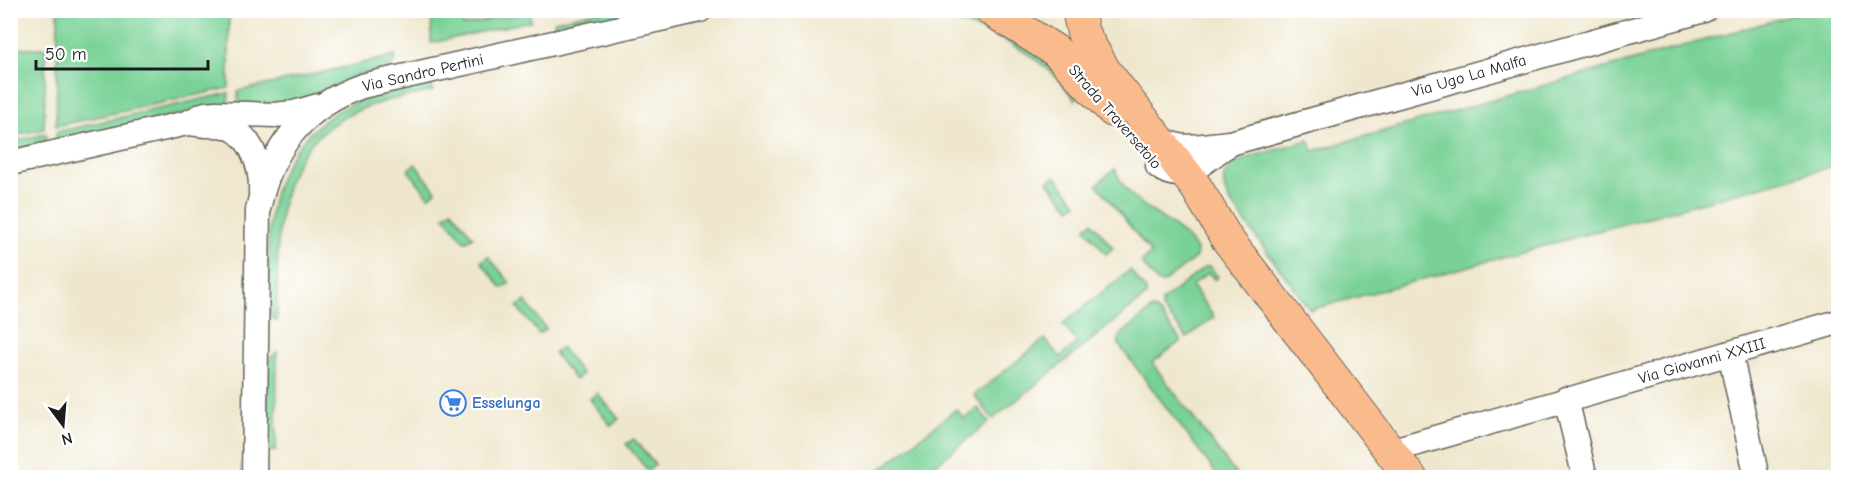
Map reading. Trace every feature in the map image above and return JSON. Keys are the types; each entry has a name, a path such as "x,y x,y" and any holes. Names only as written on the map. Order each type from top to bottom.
{"main road":[{"name":"Strada Traversetolo","path":"991,10 1056,51 1099,96 1176,161 1191,205 1227,239"},
{"name":"Strada Traversetolo","path":"1078,10 1083,33 1096,58 1176,161 1210,209 1227,239 1411,477"}],"street":[{"name":"Via Sandro Pertini","path":"254,477 257,231 261,199 270,170 284,143 309,116 334,99 372,83 700,10"},
{"name":"Via Ugo La Malfa","path":"1176,161 1234,142 1704,10"},
{"path":"264,116 294,113 334,99"},
{"path":"10,163 187,123 205,114 233,112 278,118 283,122 287,133 284,143 275,150 264,152 228,127 187,123"},
{"path":"248,143 260,169 261,199"},
{"name":"Via Giovanni XXIII","path":"1390,451 1839,322"},
{"path":"1730,353 1757,477"},
{"path":"1566,399 1585,477"}],"green space":[{"path":"58,11 229,11 229,88 56,126"},
{"path":"432,11 462,11 463,26 524,11 529,11 531,21 431,43"},
{"path":"599,11 643,11 560,29 555,26 554,21"},
{"path":"907,11 951,11 997,28 1036,47 1080,96 1075,100 1050,71 1026,53 994,36 942,18"},
{"path":"1807,11 1838,11 1838,165 1310,310 1229,200 1224,188 1226,172 1232,166 1257,155 1309,140 1313,151"},
{"path":"10,48 46,48 44,129 11,136"},
{"path":"395,56 396,61 392,66 349,78 295,103 238,104 238,91"},
{"path":"431,83 433,91 385,101 357,111 328,128 306,149 292,173 284,200 279,229 277,321 275,320 268,307 269,222 275,191 291,157 315,128 346,107 380,94"},
{"path":"229,93 228,104 56,142 56,132"},
{"path":"46,134 46,144 11,151 10,142"},
{"path":"415,164 436,191 429,197 408,170"},
{"path":"1115,169 1122,183 1142,205 1178,229 1197,251 1196,257 1163,283 1157,282 1141,262 1151,253 1097,184"},
{"path":"1055,176 1077,203 1070,208 1048,182"},
{"path":"452,210 473,237 465,242 444,216"},
{"path":"1092,222 1113,248 1106,254 1085,228"},
{"path":"488,256 510,283 502,288 481,262"},
{"path":"1205,267 1210,267 1218,277 1215,280 1208,273 1192,285 1214,317 1187,338 1162,308 1162,301"},
{"path":"1130,270 1146,290 1146,296 993,419 974,395 1045,339 1060,357 1077,343 1063,324"},
{"path":"525,301 546,329 539,334 517,307"},
{"path":"1152,309 1158,311 1181,341 1152,363 1238,477 1219,477 1119,345 1119,336"},
{"path":"561,347 582,374 575,380 554,353"},
{"path":"277,352 276,451 266,451 268,360"},
{"path":"597,393 619,419 611,426 590,399"},
{"path":"978,408 989,422 920,477 871,477 956,409 964,419"},
{"path":"634,439 655,465 648,471 626,444"}],"place":[{"name":"Esselunga","path":"453,403"}]}
